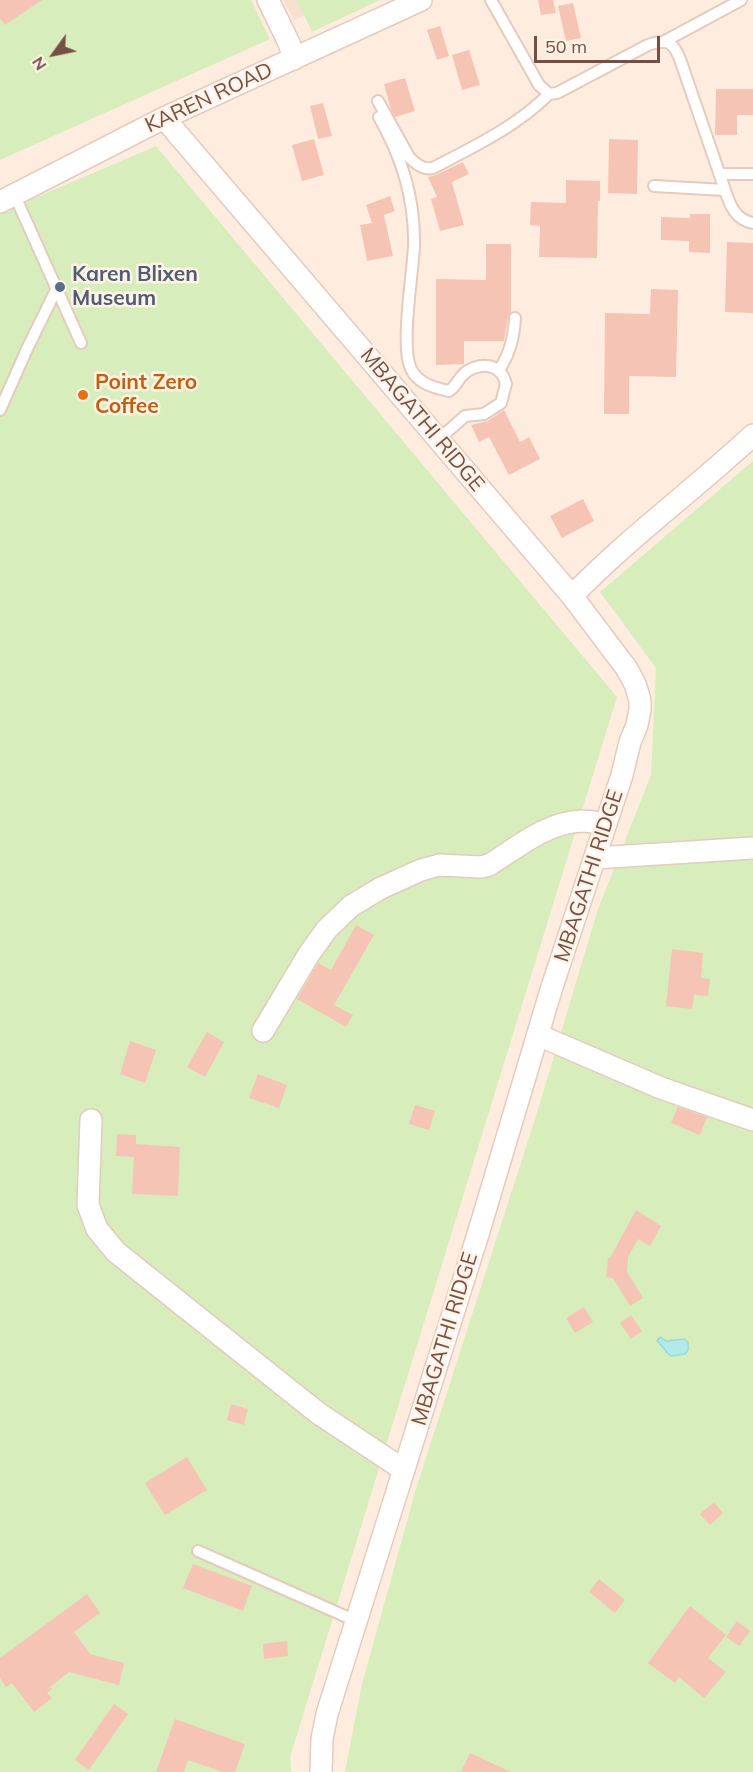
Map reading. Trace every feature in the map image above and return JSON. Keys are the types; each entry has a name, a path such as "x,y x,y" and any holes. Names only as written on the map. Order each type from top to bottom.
{"street":[{"path":"268,0 294,58"},
{"name":"KAREN ROAD","path":"7,199 164,118 421,0"},
{"name":"MBAGATHI RIDGE","path":"164,118 572,596 627,669 640,700 637,725 630,742 622,776 538,1035 327,1714 322,1739 321,1772"},
{"path":"572,596 600,567 753,435"},
{"path":"263,1031 309,954 327,929 351,906 381,888 421,870 439,865 481,867 489,865 536,834 565,822 585,821 606,824"},
{"path":"595,858 753,849"},
{"path":"538,1035 661,1088 753,1120"},
{"path":"91,1120 88,1205 97,1229 116,1252 318,1413 404,1470"}],"lane":[{"path":"491,0 539,85 549,94"},
{"path":"378,101 409,157 427,169 433,168 503,129 528,113 549,94 556,93 648,45 665,41 741,0"},
{"path":"665,41 672,44 676,50 735,214 744,221 753,223"},
{"path":"379,117 402,165 413,214 414,246 408,328 408,359 411,369 426,384 449,392 457,385 461,376 480,365 499,370 506,384 501,403 484,414 465,416 438,440"},
{"path":"721,174 753,174"},
{"path":"654,186 725,190"},
{"path":"7,199 57,288 81,343"},
{"path":"0,410 57,288"},
{"path":"499,370 510,351 515,318"},
{"path":"198,1551 356,1621"}],"shaded area":[{"path":"283,0 341,0 294,20"}],"green space":[{"path":"0,0 251,0 270,39 0,160"},
{"path":"297,0 380,0 312,32"},
{"path":"156,146 617,697 290,1757 291,1772 0,1772 0,213"},
{"path":"753,461 753,1772 345,1772 361,1688 415,1492 536,1116 598,909 651,775 656,668 600,592"}],"water":[{"path":"660,1337 666,1341 684,1339 688,1342 688,1350 685,1354 671,1356 657,1341"}],"building":[{"path":"0,0 42,0 5,25 0,18"},
{"path":"538,0 553,0 556,13 541,15"},
{"path":"573,3 581,38 566,41 558,6"},
{"path":"440,26 449,56 437,60 427,30"},
{"path":"469,50 480,85 462,90 452,55"},
{"path":"405,78 415,111 395,117 384,84"},
{"path":"716,89 753,89 753,115 737,115 737,135 715,135"},
{"path":"323,103 332,136 318,139 310,106"},
{"path":"314,139 324,175 302,181 292,145"},
{"path":"609,139 638,140 637,194 608,193"},
{"path":"463,162 469,174 452,182 464,225 440,231 431,199 437,197 428,177"},
{"path":"566,180 600,181 597,258 539,257 540,226 530,225 531,202 566,203"},
{"path":"390,196 395,211 384,215 393,256 367,261 360,225 372,223 366,205"},
{"path":"690,214 710,214 710,253 689,252 689,241 661,240 661,217 690,218"},
{"path":"727,242 753,243 753,313 725,312"},
{"path":"486,244 511,244 511,312 504,341 464,341 464,364 436,365 436,279 486,280"},
{"path":"651,289 678,290 676,377 629,376 629,414 604,414 605,313 650,314"},
{"path":"504,410 520,442 529,437 540,459 509,475 489,437 479,442 471,425 488,421"},
{"path":"583,499 594,521 562,538 550,516"},
{"path":"356,925 374,935 334,1005 353,1015 346,1027 297,999 318,963 331,970"},
{"path":"672,949 703,953 701,978 710,979 708,996 694,995 692,1009 666,1006"},
{"path":"207,1032 224,1042 205,1077 187,1067"},
{"path":"130,1041 156,1050 145,1083 120,1074"},
{"path":"258,1074 287,1085 279,1108 249,1098"},
{"path":"415,1105 435,1111 429,1130 409,1124"},
{"path":"678,1107 707,1117 700,1135 671,1123"},
{"path":"117,1134 136,1135 136,1144 180,1147 178,1196 132,1194 134,1157 116,1156"},
{"path":"636,1210 661,1226 650,1246 638,1239 628,1257 627,1272 643,1298 630,1306 613,1278 606,1277 608,1258"},
{"path":"584,1307 593,1322 575,1333 566,1318"},
{"path":"631,1315 642,1331 631,1339 620,1323"},
{"path":"231,1404 248,1409 244,1425 227,1420"},
{"path":"187,1457 207,1490 165,1515 145,1483"},
{"path":"714,1502 723,1513 710,1525 700,1514"},
{"path":"193,1564 252,1586 243,1611 183,1588"},
{"path":"599,1579 625,1600 615,1613 589,1592"},
{"path":"87,1594 100,1613 74,1632 90,1654 124,1663 119,1685 69,1672 50,1687 52,1689 47,1693 52,1698 34,1712 12,1683 6,1687 0,1678 0,1658"},
{"path":"690,1606 726,1635 708,1658 726,1672 704,1698 679,1677 675,1683 648,1663"},
{"path":"737,1621 750,1631 739,1646 726,1637"},
{"path":"287,1641 288,1656 264,1659 263,1644"},
{"path":"114,1704 128,1714 89,1770 75,1760"},
{"path":"175,1719 245,1744 235,1772 223,1772 188,1760 184,1772 156,1772"},
{"path":"470,1753 511,1772 461,1772"}],"place":[{"name":"Karen Blixen Museum","path":"60,287"},
{"name":"Point Zero Coffee","path":"83,395"}]}
